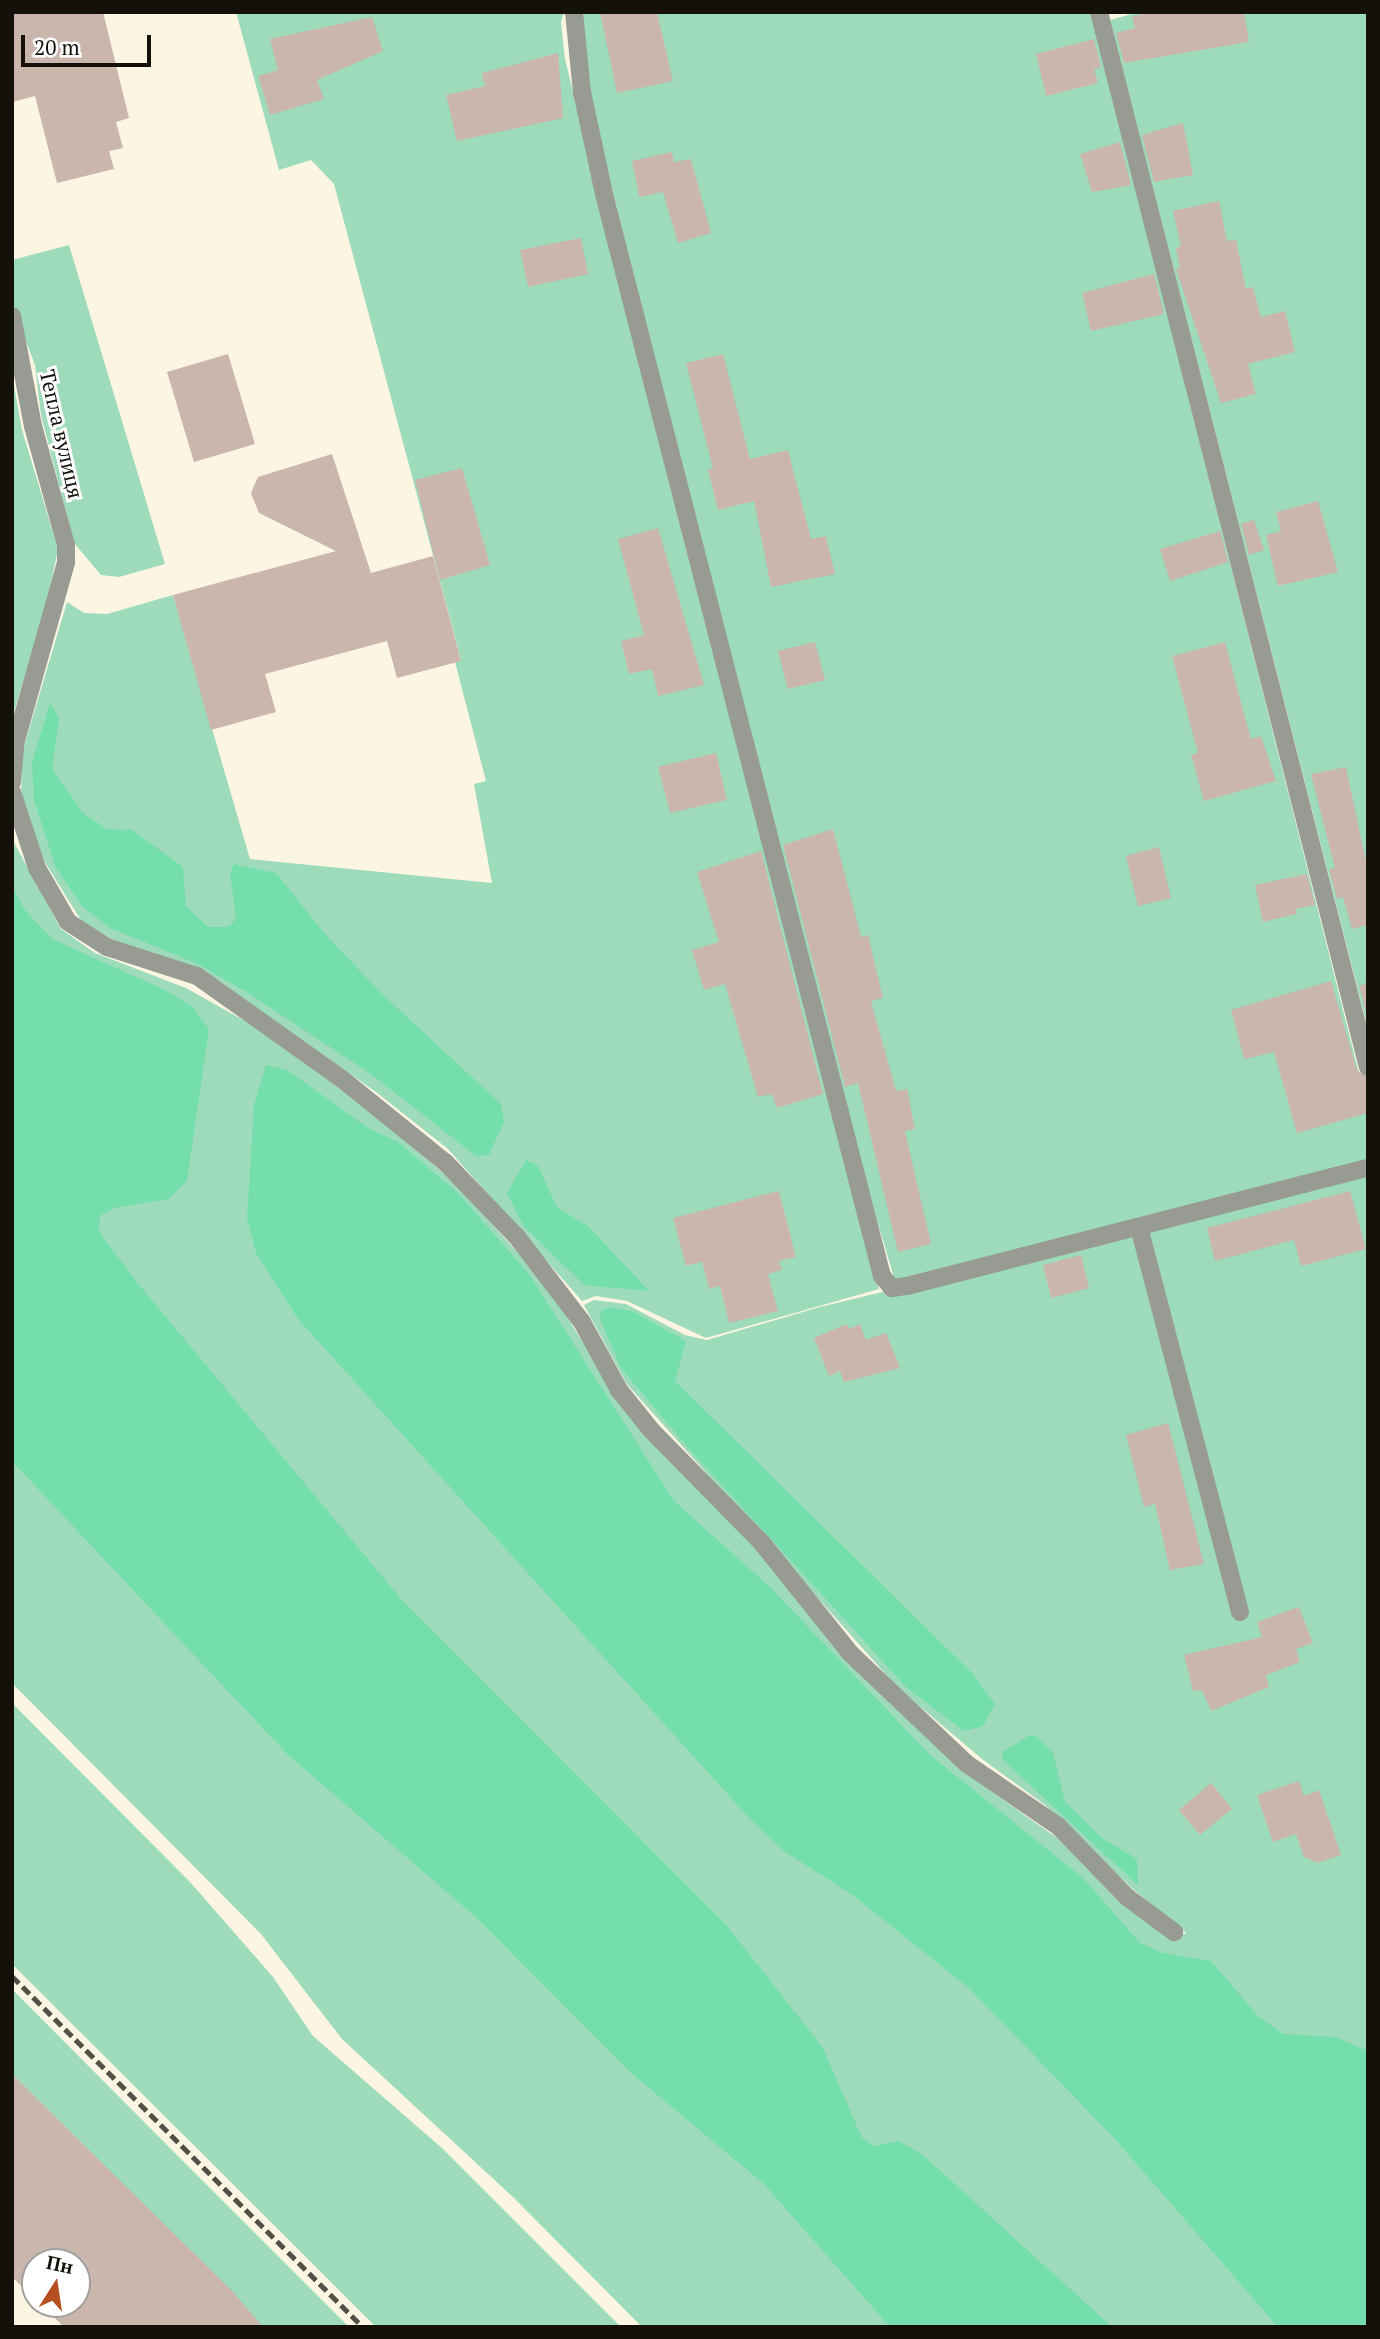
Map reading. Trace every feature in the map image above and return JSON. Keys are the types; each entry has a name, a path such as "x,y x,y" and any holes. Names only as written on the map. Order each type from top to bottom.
{"street":[{"path":"574,12 582,92 606,198 882,1276 892,1288 907,1286 1368,1168"},
{"path":"1100,12 1368,1067"},
{"name":"Тепла вулиця","path":"12,316 33,426 66,545 66,563 15,744 12,782"},
{"path":"12,792 37,868 68,922 107,947 197,976 342,1079 445,1162 517,1237 572,1308 619,1390 652,1431 762,1543 851,1654 967,1764 1058,1826 1126,1897 1174,1932"},
{"path":"1139,1227 1240,1612"}],"green space":[{"path":"236,12 564,12 561,22 565,59 670,487 879,1289 706,1338 627,1301 596,1296 582,1301 448,1149 376,1092 226,987 191,966 114,940 82,922 38,851 21,801 22,753 67,602 84,613 107,614 173,595 250,859 492,883 474,784 486,781 455,662 461,660 334,184 311,160 279,170"},
{"path":"584,12 1091,12 1368,1109 1368,1159 896,1284 855,1146 597,130 580,30"},
{"path":"1139,12 1368,12 1368,1029 1110,20"},
{"path":"69,245 165,564 119,577 101,575 74,543 41,415 35,365 12,305 12,260"},
{"path":"12,375 22,430 58,549 46,608 12,718"},
{"path":"50,703 59,718 52,769 84,814 107,829 132,830 183,867 186,906 208,927 229,927 236,918 230,873 234,864 276,873 324,933 382,994 501,1104 504,1122 489,1155 476,1156 371,1074 250,994 198,964 110,928 82,906 56,868 34,800 32,763"},
{"path":"12,839 61,929 95,953 186,988 252,1025 360,1103 454,1182 547,1285 609,1384 770,1562 861,1673 968,1775 1057,1838 1119,1901 1173,1941 1186,1933 1134,1890 1045,1805 982,1759 898,1688 626,1383 584,1305 594,1300 626,1304 685,1335 707,1340 820,1307 1368,1175 1368,2327 642,2327 513,2197 342,2039 261,1934 12,1683"},
{"path":"12,885 24,909 52,939 165,990 193,1007 209,1029 187,1181 168,1199 113,1208 100,1216 99,1230 140,1286 402,1600 728,1927 823,2048 862,2138 873,2146 899,2141 924,2156 1112,2327 890,2327 764,2184 630,2072 477,1918 287,1754 12,1461"},
{"path":"266,1065 287,1070 368,1128 398,1142 458,1193 529,1274 674,1501 772,1589 930,1755 1083,1878 1140,1943 1163,1953 1211,1961 1258,2016 1283,2034 1335,2037 1368,2051 1368,2327 1278,2327 1115,2139 969,1988 854,1896 784,1851 751,1820 298,1319 256,1253 247,1218 254,1105"},
{"path":"526,1160 538,1166 557,1207 589,1227 649,1291 584,1285 523,1225 507,1193"},
{"path":"608,1307 632,1311 686,1341 675,1381 972,1673 995,1704 983,1726 964,1731 907,1688 689,1449 621,1368 601,1321 600,1312"},
{"path":"12,1703 190,1882 273,1977 313,2036 443,2149 621,2327 376,2327 12,1964"},
{"path":"1028,1736 1036,1736 1053,1753 1065,1802 1102,1838 1137,1859 1138,1885 1002,1759 1003,1752"},
{"path":"12,1989 349,2327 263,2327 259,2323 12,2074"}],"building":[{"path":"12,12 103,12 129,118 116,122 123,148 109,151 114,169 57,183 35,96 12,102"},
{"path":"600,12 657,12 673,81 617,93"},
{"path":"1156,12 1244,12 1249,42 1124,63 1116,33 1135,28 1132,16"},
{"path":"372,17 383,51 317,80 324,99 270,115 258,76 278,70 270,39"},
{"path":"1094,39 1101,67 1094,69 1098,83 1046,96 1036,54"},
{"path":"558,53 563,118 457,141 446,95 485,86 482,73"},
{"path":"1183,123 1193,175 1154,182 1142,135"},
{"path":"1120,142 1131,185 1092,192 1080,154"},
{"path":"672,152 674,162 691,159 711,233 678,243 663,192 639,197 632,161"},
{"path":"1219,201 1227,241 1236,240 1246,289 1253,287 1261,317 1285,311 1295,352 1248,364 1256,394 1221,403 1176,269 1180,268 1176,248 1181,246 1173,211"},
{"path":"581,238 588,274 528,287 520,250"},
{"path":"1154,274 1164,314 1091,331 1082,293"},
{"path":"228,354 255,444 194,462 167,372"},
{"path":"723,354 750,459 788,450 811,539 826,536 835,574 771,587 754,501 718,510 708,470 713,468 686,363"},
{"path":"332,454 371,573 433,556 461,661 397,678 387,641 265,674 276,712 211,730 173,595 336,551 259,513 251,493 258,477"},
{"path":"462,468 490,565 440,580 415,480"},
{"path":"1318,501 1338,572 1278,586 1266,535 1281,531 1276,512"},
{"path":"1254,520 1264,550 1249,555 1241,524"},
{"path":"658,528 704,685 658,696 652,669 629,674 621,641 644,635 618,539"},
{"path":"1220,531 1228,562 1170,581 1160,549"},
{"path":"815,642 825,680 788,689 778,651"},
{"path":"1225,642 1251,739 1261,736 1276,781 1204,801 1191,755 1198,753 1172,656"},
{"path":"716,753 727,800 670,813 658,767"},
{"path":"1346,767 1368,871 1368,925 1352,929 1343,897 1337,899 1329,869 1335,868 1311,774"},
{"path":"833,829 861,937 868,935 883,998 871,1001 896,1091 907,1089 915,1129 905,1131 931,1244 898,1252 858,1083 845,1087 783,845"},
{"path":"1159,847 1171,898 1138,906 1126,856"},
{"path":"761,851 823,1094 777,1108 772,1094 758,1097 725,984 704,990 692,950 719,942 697,872"},
{"path":"1307,874 1315,905 1296,909 1297,914 1263,922 1255,885"},
{"path":"1331,981 1357,1070 1368,1078 1368,1113 1297,1133 1274,1052 1244,1059 1231,1010"},
{"path":"1368,983 1368,1020 1359,986"},
{"path":"779,1191 796,1257 779,1261 782,1270 768,1274 778,1311 729,1323 720,1286 709,1289 702,1262 686,1266 673,1218"},
{"path":"1350,1191 1366,1249 1301,1266 1294,1240 1215,1261 1207,1228"},
{"path":"1081,1255 1089,1288 1051,1298 1043,1265"},
{"path":"847,1324 849,1329 860,1324 866,1340 886,1333 900,1368 844,1382 840,1371 829,1376 814,1338"},
{"path":"1168,1423 1204,1564 1170,1570 1155,1504 1144,1507 1126,1435"},
{"path":"1299,1607 1313,1643 1296,1649 1300,1662 1266,1675 1269,1687 1211,1711 1202,1690 1193,1691 1184,1655 1262,1637 1257,1622"},
{"path":"1299,1781 1304,1796 1319,1790 1341,1855 1318,1863 1304,1857 1296,1834 1273,1842 1257,1795"},
{"path":"1211,1783 1232,1809 1200,1835 1179,1810"},
{"path":"12,2074 232,2291 263,2327 64,2327 55,2318 91,2318 91,2248 21,2248 21,2286 12,2277"}],"railway":[{"path":"12,1976 363,2327"}]}
